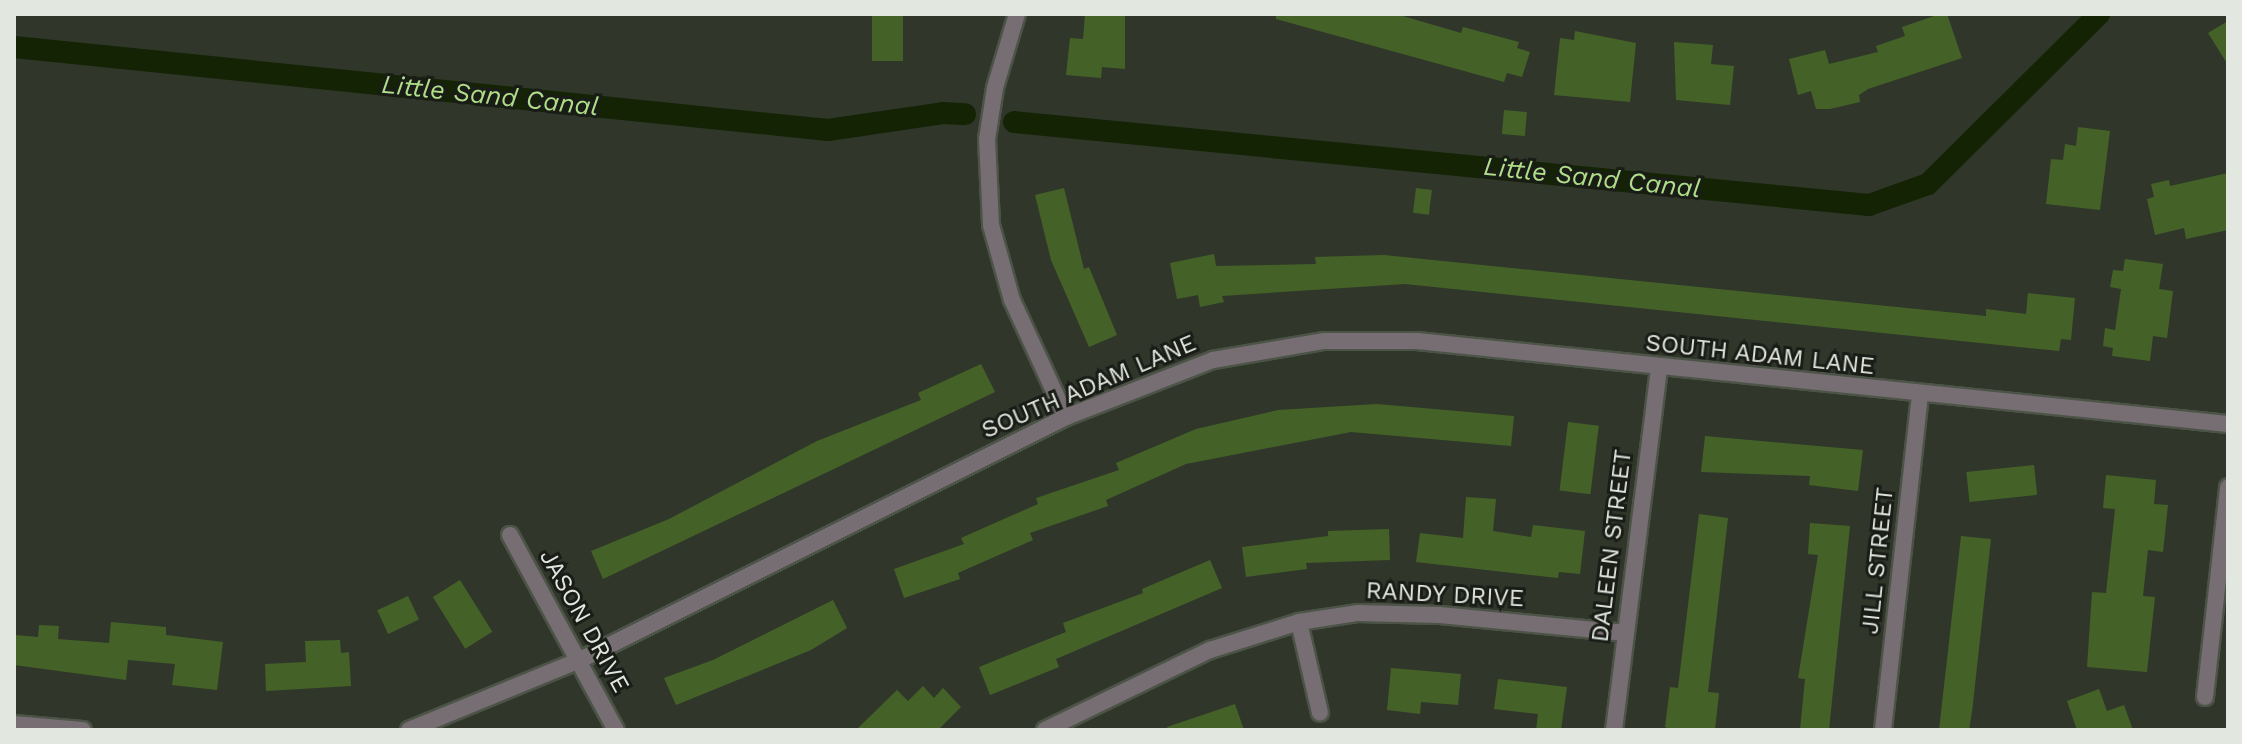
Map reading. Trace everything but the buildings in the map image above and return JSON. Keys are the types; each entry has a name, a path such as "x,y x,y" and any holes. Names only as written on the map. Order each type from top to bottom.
{"street":[{"path":"1017,14 995,88 987,139 991,225 1012,300 1066,417"},
{"name":"SOUTH ADAM LANE","path":"409,730 580,660 1066,417 1213,360 1324,341 1417,341 1920,396 2228,424"},
{"name":"DALEEN STREET","path":"1614,730 1659,368"},
{"name":"JILL STREET","path":"1883,730 1920,396"},
{"path":"2205,697 2228,487"},
{"name":"JASON DRIVE","path":"510,535 616,730"},
{"name":"RANDY DRIVE","path":"1045,730 1210,650 1299,622 1358,613 1440,615 1626,633"},
{"path":"1299,622 1320,713"},
{"path":"14,724 74,730"}],"waterway":[{"name":"Little Sand Canal","path":"1014,122 1869,205 1928,184 2099,14"},
{"name":"Little Sand Canal","path":"14,47 828,130 943,113 965,114"}]}
